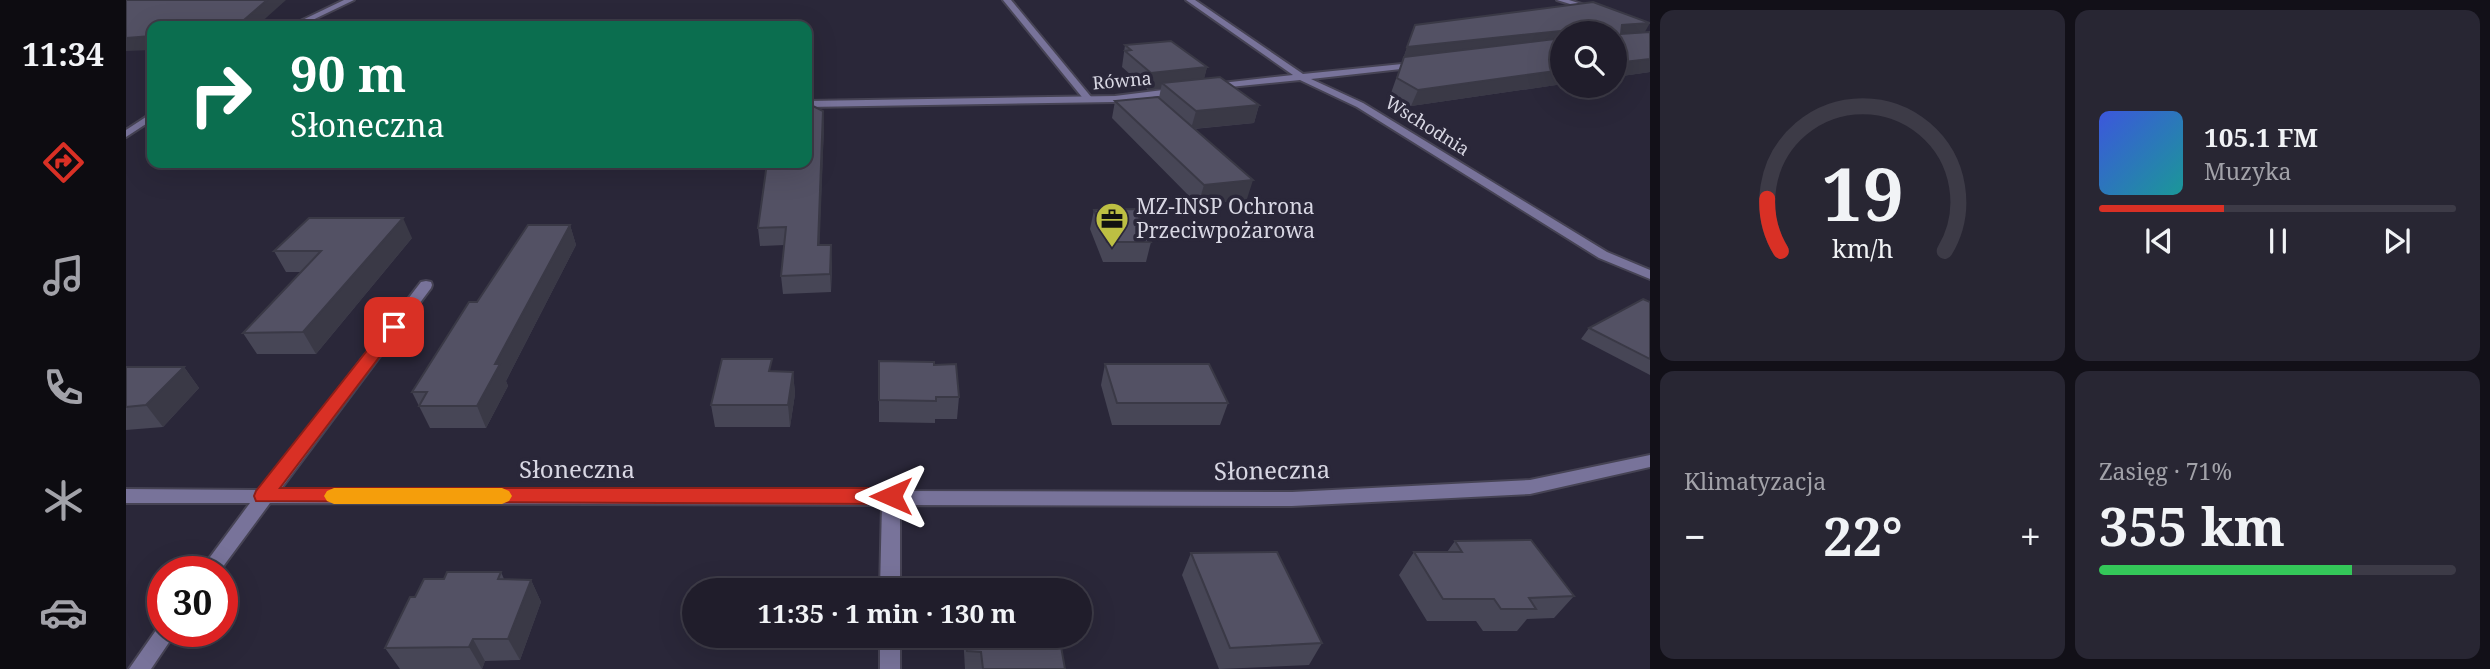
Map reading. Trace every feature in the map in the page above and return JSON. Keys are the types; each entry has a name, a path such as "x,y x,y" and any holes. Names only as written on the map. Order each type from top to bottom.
{"street":[{"path":"305,21 350,0"},
{"path":"1007,0 1089,100"},
{"name":"Wschodnia","path":"1190,0 1299,76 1360,105 1603,255 1650,275"},
{"path":"1561,0 1599,11"},
{"path":"1207,88 1424,64"},
{"name":"Równa","path":"812,104 1089,100 1194,90"},
{"path":"126,134 147,119"},
{"path":"220,556 426,285"},
{"name":"Słoneczna","path":"126,496 1292,499 1530,487 1650,461"},
{"path":"890,578 891,496"},
{"path":"139,669 155,647"},
{"path":"890,648 890,669"}],"building":[{"path":"126,0 267,0 243,21 147,21 147,36 126,38"},
{"path":"1593,2 1650,23 1627,25 1627,21 1550,21 1550,32 1407,47 1415,25"},
{"path":"1650,32 1650,59 1627,62 1627,34"},
{"path":"1550,40 1550,72 1418,90 1397,78 1404,57"},
{"path":"1171,41 1207,67 1151,73 1125,51 1131,50 1125,45"},
{"path":"1220,77 1259,105 1196,111 1162,83"},
{"path":"1158,97 1253,180 1204,185 1115,101"},
{"path":"812,106 823,111 818,245 831,245 830,274 781,276 786,227 758,228 766,168 812,168"},
{"path":"1135,209 1151,242 1107,242 1094,210"},
{"path":"309,218 403,218 303,332 243,333 321,251 274,251"},
{"path":"528,225 570,225 495,364 500,364 477,406 419,406 427,392 412,392 469,302 477,302"},
{"path":"1643,299 1650,302 1650,359 1589,328"},
{"path":"722,359 772,359 769,371 793,372 788,405 711,405"},
{"path":"879,361 956,364 959,397 936,397 936,401 879,400"},
{"path":"1105,364 1209,364 1228,403 1117,403"},
{"path":"126,367 184,367 146,405 126,407"},
{"path":"1531,540 1574,596 1529,598 1536,609 1501,609 1494,599 1443,599 1414,552 1462,552 1455,541"},
{"path":"1277,552 1322,643 1230,648 1191,553"},
{"path":"447,572 501,572 498,579 531,580 508,639 473,639 469,647 385,648 410,597 415,597 424,579 444,579"},
{"path":"967,648 1061,648 1065,669 983,669 981,652 967,651"}],"slow traffic":[{"path":"334,496 502,496"}],"place":[{"name":"MZ-INSP Ochrona Przeciwpożarowa","path":"1112,249"}],"route":[{"path":"394,327 263,496 891,496"}]}
